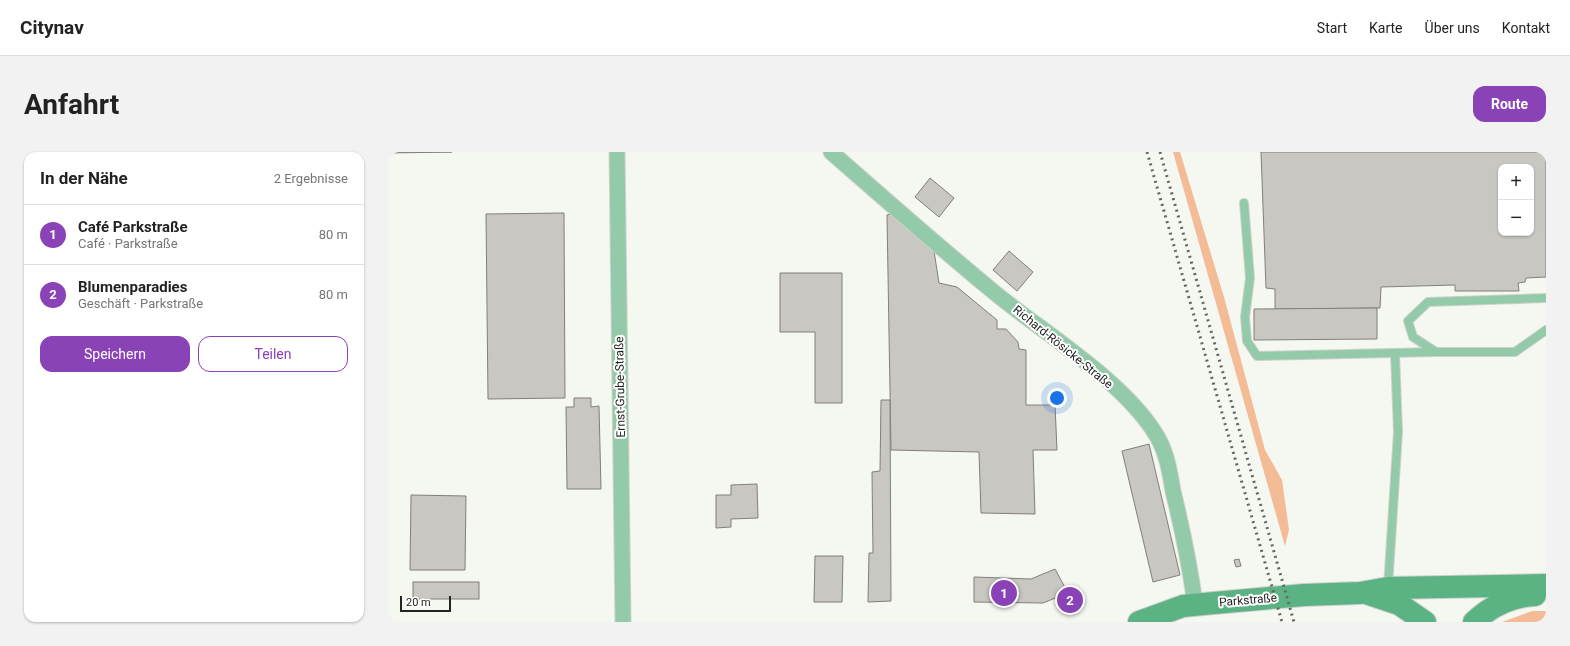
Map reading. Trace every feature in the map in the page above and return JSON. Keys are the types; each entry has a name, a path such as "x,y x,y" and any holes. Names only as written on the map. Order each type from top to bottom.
{"street":[{"name":"Ernst-Grube-Straße","path":"617,152 623,622"},
{"name":"Richard-Rösicke-Straße","path":"831,152 995,293 1102,376 1150,425 1159,439 1168,464 1186,548 1195,604"},
{"name":"Parkstraße","path":"1139,622 1167,611 1195,604 1298,595 1360,592 1388,588 1546,585"},
{"name":"Parkstraße","path":"1360,592 1399,604 1425,622"},
{"path":"1474,622 1501,603 1520,596 1546,594"}],"lane":[{"path":"1244,203 1250,278 1245,316 1247,341 1257,356 1436,352 1515,352 1546,330"},
{"path":"1436,352 1413,337 1408,320 1428,302 1546,298"},
{"path":"1388,588 1398,432 1395,353"}],"shaded area":[{"path":"1173,152 1180,152 1224,297 1265,450 1282,480 1289,530 1285,546"},
{"path":"1532,611 1546,611 1546,622 1502,622"}],"building":[{"path":"388,152 452,152 388,153"},
{"path":"1261,152 1546,152 1546,277 1526,278 1525,282 1518,283 1519,291 1455,291 1455,285 1381,287 1380,308 1275,309 1275,289 1266,288"},
{"path":"930,178 954,198 939,217 915,197"},
{"path":"564,213 565,398 488,399 486,214"},
{"path":"893,213 934,251 939,283 957,287 997,320 997,329 1006,329 1018,342 1019,349 1026,350 1026,405 1055,405 1057,450 1033,450 1035,514 981,513 979,452 891,450 887,215"},
{"path":"1009,251 1033,272 1017,291 993,270"},
{"path":"780,273 842,273 842,403 815,403 815,332 780,332"},
{"path":"1377,308 1377,339 1254,340 1254,309"},
{"path":"574,398 591,398 591,407 599,406 601,489 567,489 566,407 574,407"},
{"path":"881,400 890,400 891,601 868,602 869,553 873,553 872,472 880,471"},
{"path":"1149,444 1180,575 1153,582 1122,451"},
{"path":"757,484 758,518 731,519 731,527 716,528 716,495 731,495 731,485"},
{"path":"411,495 466,496 465,570 410,570"},
{"path":"815,556 843,556 842,602 814,602"},
{"path":"1239,559 1241,566 1236,567 1234,560"},
{"path":"1055,569 1068,593 1043,603 974,602 974,577 1031,579"},
{"path":"413,582 479,582 479,599 413,599"},
{"path":"1074,590 1082,602 1063,604 1059,597"}],"railway":[{"path":"1147,152 1282,622"},
{"path":"1160,152 1294,622"}],"place":[{"name":"Café Parkstraße","path":"1004,593"},
{"name":"Blumenparadies","path":"1070,600"}]}
